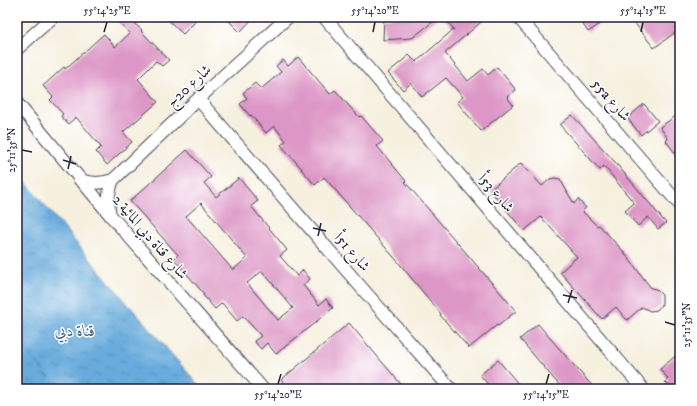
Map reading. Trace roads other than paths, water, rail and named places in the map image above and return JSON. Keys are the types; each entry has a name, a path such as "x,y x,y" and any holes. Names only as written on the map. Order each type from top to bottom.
{"street":[{"path":"17,49 53,17"},
{"name":"شارع 20ج","path":"113,180 198,99 288,17"},
{"name":"شارع 53أ","path":"324,17 643,389"},
{"name":"55a شارع","path":"518,17 680,205"},
{"name":"شارع 51أ","path":"198,99 451,389"},
{"name":"شارع قناة دبي المائية 2","path":"17,103 110,216 263,389"},
{"path":"80,180 100,184 113,180"},
{"path":"110,216 108,201 110,187 113,180"}],"water":[{"name":"قناة دبي","path":"17,172 114,288 202,389 17,389"}]}
